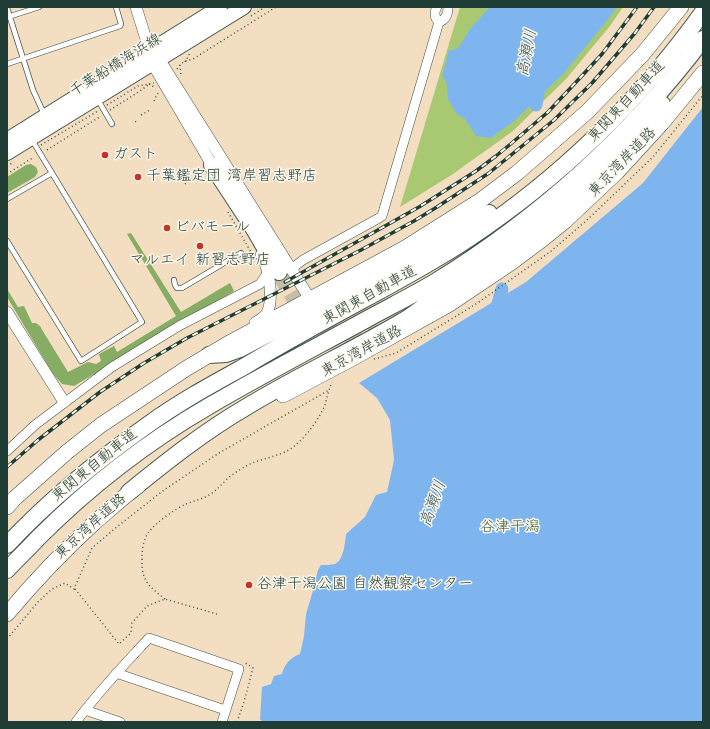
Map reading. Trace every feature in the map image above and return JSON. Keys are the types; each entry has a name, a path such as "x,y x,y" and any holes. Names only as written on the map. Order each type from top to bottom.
{"highway":[{"path":"7,507 15,498 67,452 101,425 209,355 405,248 481,200 517,173 587,112 642,54 681,7"},
{"name":"東関東自動車道","path":"7,570 46,530 89,491 160,437 209,406 434,282 490,246 558,193 595,161 616,132 632,99 671,54 703,12"},
{"name":"東関東自動車道","path":"7,545 32,519 67,487 105,456 150,423 201,390 425,265 467,239 542,186 564,166 616,132 663,90 703,40"},
{"name":"東京湾岸道路","path":"7,614 60,555 129,492 178,458 236,421 287,392 351,360 448,305 512,262 565,221 617,172 662,123 703,73"},
{"path":"378,327 405,314 486,265 539,227 578,194 612,162 616,132"},
{"path":"209,355 226,354 240,349 419,254 504,204 527,189 547,173 616,132"},
{"path":"212,165 280,272"},
{"path":"129,492 176,454 217,425 279,387 408,318 450,287"},
{"path":"310,299 314,303 318,304 336,298"}],"main road":[{"name":"千葉船橋海浜線","path":"7,140 48,122 100,104 154,57 220,7"},
{"name":"千葉船橋海浜線","path":"7,153 37,142 48,122 154,57 244,7"}],"street":[{"path":"136,7 145,36 154,57 212,165"},
{"path":"437,7 435,9 435,16 439,22"},
{"path":"7,451 35,425 112,367 179,326 280,272 295,266 303,260 382,216 439,22 446,17 448,7"},
{"path":"154,57 284,257 290,262 303,260"},
{"path":"231,342 242,330 262,319 267,314 270,293 280,272 284,257"},
{"path":"280,272 310,299"},
{"path":"244,292 258,288 270,293"},
{"path":"8,315 64,402"},
{"path":"76,722 116,673 149,638 239,669 222,722"},
{"path":"116,673 225,710"},
{"path":"85,710 120,722"}],"lane":[{"path":"8,17 39,7"},
{"path":"7,64 120,26 121,24 116,7"},
{"path":"7,8 8,17 33,90 48,122"},
{"path":"100,104 112,124"},
{"path":"7,241 81,361 142,322 52,173 37,142"},
{"path":"7,199 52,173"},
{"path":"174,280 177,288 182,288 241,253"}],"path":[{"path":"176,72 180,65 193,59 276,7"},
{"path":"37,142 100,104 138,86 155,83"},
{"path":"110,110 150,84"},
{"path":"154,101 157,94 160,93"},
{"path":"374,359 396,353 476,304 550,252 586,222 653,157 703,95"},
{"path":"141,115 150,110"},
{"path":"47,150 101,116"},
{"path":"7,174 34,157"},
{"path":"185,184 192,179"},
{"path":"217,614 165,598 150,587 143,574 142,553 145,540 149,532 160,521 177,509 209,495 238,471 292,448 309,432 314,424 324,406 332,382"},
{"path":"74,589 92,548 164,490 219,453 329,390"},
{"path":"7,639 38,602 52,589 65,583 74,589 120,644 131,633 132,623 147,606 165,598"},
{"path":"237,722 253,668 241,660"}],"green space":[{"path":"460,7 623,7 610,26 566,79 513,131 453,174 400,207"},
{"path":"31,164 36,167 38,172 35,177 7,193 7,177 26,165"},
{"path":"131,233 181,312 230,283 234,291 74,386 62,384 53,374 7,297 7,289 18,307 24,306 32,323 36,323 40,326 68,372 88,362 96,364 101,361 99,354 114,346 117,352 176,316 127,234"}],"water":[{"path":"490,7 617,7 564,73 514,121 491,138 476,136 466,120 456,113 448,99 447,86 445,79 442,77 449,50 455,50 459,47 470,29"},
{"name":"谷津干潟","path":"703,107 703,722 263,722 260,719 262,687 271,684 274,676 282,674 288,661 300,654 304,636 306,614 318,570 321,565 335,564 338,562 344,550 346,534 365,517 376,495 387,492 394,460 390,420 377,398 359,383 526,282 643,183"}],"waterway":[{"name":"高瀬川","path":"536,105 540,81"},
{"name":"高瀬川","path":"495,315 502,289"}],"tunnel":[{"path":"279,272 300,308 323,327 347,336 355,336 378,327"}],"railway":[{"path":"285,282 419,207 476,171 496,156 548,112 602,54 637,7"},
{"path":"7,467 38,440 100,392 144,363 187,338 361,250 414,221 489,173 554,120 592,83 635,33 654,7"}],"place":[{"name":"ガスト","path":"105,155"},
{"name":"千葉鑑定団 湾岸習志野店","path":"138,177"},
{"name":"ビバモール","path":"167,228"},
{"name":"マルエイ 新習志野店","path":"200,246"},
{"name":"谷津干潟公園 自然観察センター","path":"249,585"}]}
